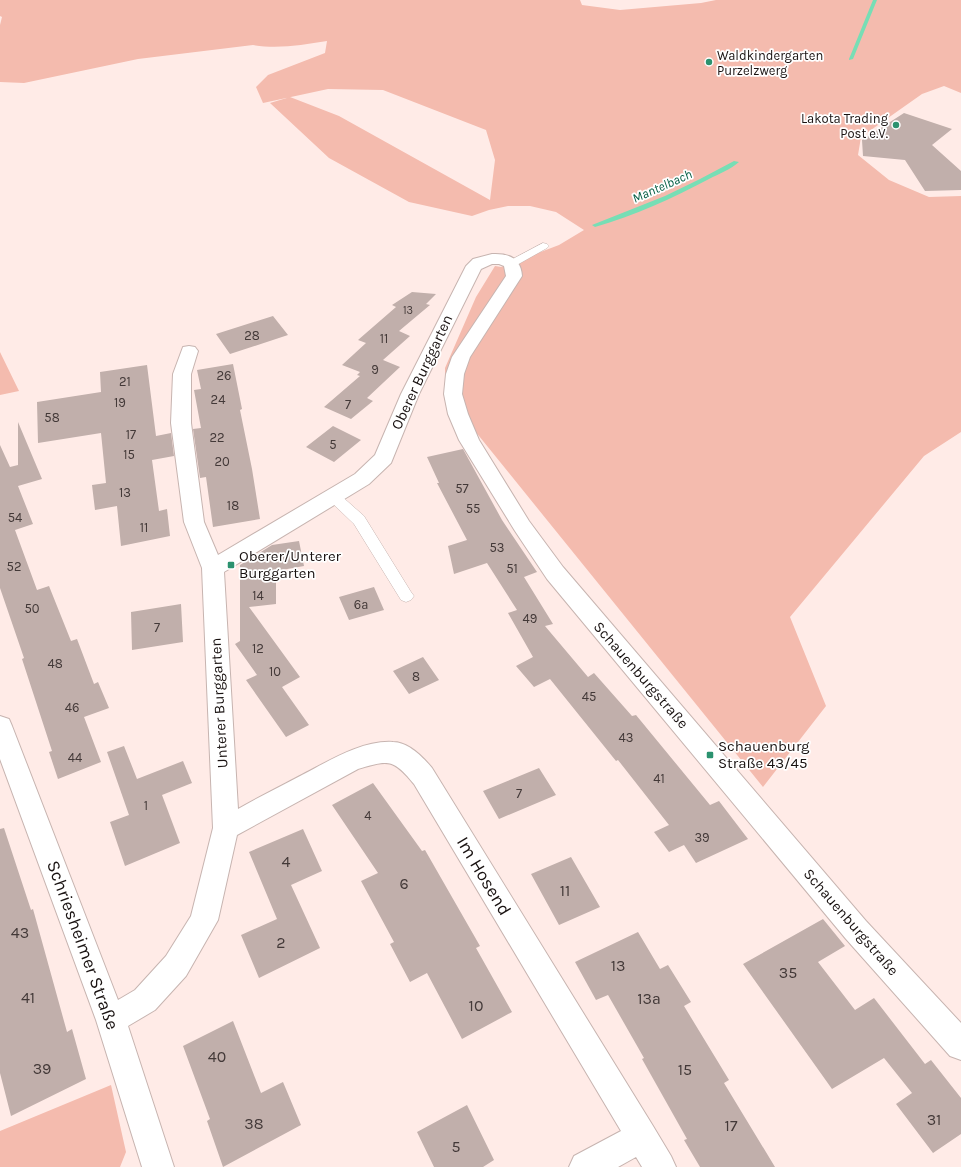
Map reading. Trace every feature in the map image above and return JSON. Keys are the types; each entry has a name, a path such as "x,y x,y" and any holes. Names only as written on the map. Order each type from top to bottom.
{"street":[{"name":"Oberer Burggarten","path":"213,568 362,479 384,458 410,394 454,302 474,266 479,262 497,258 509,261 511,264"},
{"name":"Schauenburgstraße","path":"511,264 515,270 514,276 462,357 455,374 453,394 458,414 469,440 522,526 555,573 634,664 856,930 961,1045"},
{"name":"Unterer Burggarten","path":"111,1020 145,1000 176,966 204,920 226,828 213,568 194,522 181,423 182,374 189,351"},
{"name":"Schriesheimer Straße","path":"0,726 111,1020 158,1167"},
{"name":"Im Hosend","path":"226,828 351,762 378,753 394,752 412,763 423,776 660,1167"},
{"path":"585,1167 642,1137"}],"lane":[{"path":"511,264 543,246"},
{"path":"333,496 359,520 406,596"}],"shaded area":[{"path":"0,0 580,0 582,5 620,10 701,3 716,0 961,0 961,93 944,86 922,94 861,137 858,155 889,180 929,197 961,196 961,432 924,456 790,617 826,706 763,787 445,394 445,368 476,297 495,266 501,267 559,245 584,230 556,212 530,206 508,206 489,210 472,216 409,202 329,158 270,103 288,98 263,103 256,87 268,75 325,53 327,41 281,47 253,45 138,59 24,83 0,82 0,25 2,17 0,16","holes":["328,89 383,90 486,130 495,160 490,200 339,116 290,97"]},
{"path":"0,352 19,391 0,395"},
{"path":"111,1085 126,1152 120,1167 0,1167 0,1131"}],"building":[{"path":"904,113 952,129 932,145 961,171 961,190 925,191 905,160 863,156 862,140"},
{"path":"412,292 436,294 426,304 430,305 399,331 410,336 383,360 400,367 367,398 373,401 351,419 324,407 360,376 357,375 360,372 342,365 366,343 358,340 396,307 392,305"},
{"path":"273,316 288,335 230,354 216,334"},
{"path":"233,364 260,519 213,527 206,477 200,478 193,429 201,428 194,390 201,389 197,370"},
{"path":"147,365 156,436 171,433 174,456 152,460 159,511 167,509 170,536 121,546 117,506 95,510 92,485 106,483 101,433 38,443 37,402 101,392 100,372"},
{"path":"18,422 42,479 18,486 33,524 15,530 37,590 49,586 71,641 77,639 94,684 98,682 109,708 84,717 101,762 58,779 49,752 52,751 22,659 24,658 0,588 0,445 10,467 18,465"},
{"path":"333,426 361,440 334,462 306,447"},
{"path":"463,449 502,520 537,572 524,577 553,624 545,626 588,677 594,673 632,716 636,715 710,805 719,801 748,839 696,863 684,845 669,852 654,832 669,825 618,760 616,761 550,679 534,687 516,666 533,657 508,613 517,610 487,563 454,574 448,546 467,540 437,483 439,483 427,457"},
{"path":"299,541 304,566 276,571 276,604 249,607 300,677 282,687 309,725 286,737 246,680 257,675 235,644 240,641 240,565 272,545"},
{"path":"374,587 384,610 349,620 339,597"},
{"path":"181,604 183,642 132,650 131,612"},
{"path":"423,657 439,680 409,694 393,671"},
{"path":"124,746 137,779 183,761 192,783 162,795 180,843 125,866 110,822 129,815 107,752"},
{"path":"539,768 556,795 499,819 483,791"},
{"path":"373,783 422,851 425,850 480,946 476,948 512,1012 462,1039 427,973 410,982 390,944 394,942 361,881 378,873 332,805"},
{"path":"4,828 31,910 33,909 67,1032 72,1029 86,1079 11,1116 0,1073 0,829"},
{"path":"303,829 322,871 291,885 320,948 259,978 241,935 277,919 249,852"},
{"path":"571,857 600,907 559,925 531,874"},
{"path":"823,919 845,946 818,962 855,1010 874,998 925,1064 931,1060 961,1098 961,1134 933,1153 896,1104 912,1093 884,1058 832,1089 743,964"},
{"path":"638,932 660,969 668,965 691,1002 684,1006 729,1080 724,1083 775,1167 700,1167 684,1140 687,1139 642,1059 644,1058 608,995 596,1000 575,962"},
{"path":"233,1021 261,1093 283,1082 301,1125 223,1167 207,1121 210,1119 183,1046"},
{"path":"467,1105 494,1160 483,1167 434,1167 417,1132"}],"waterway":[{"name":"Mantelbach","path":"851,59 875,0"},
{"name":"Mantelbach","path":"595,225 667,197 702,181 736,162"}],"place":[{"name":"Waldkindergarten Purzelzwerg","path":"709,62"},
{"name":"Lakota Trading Post e.V.","path":"896,125"},
{"name":"Oberer/Unterer Burggarten","path":"231,565"},
{"name":"Schauenburg Straße 43/45","path":"710,755"}]}
